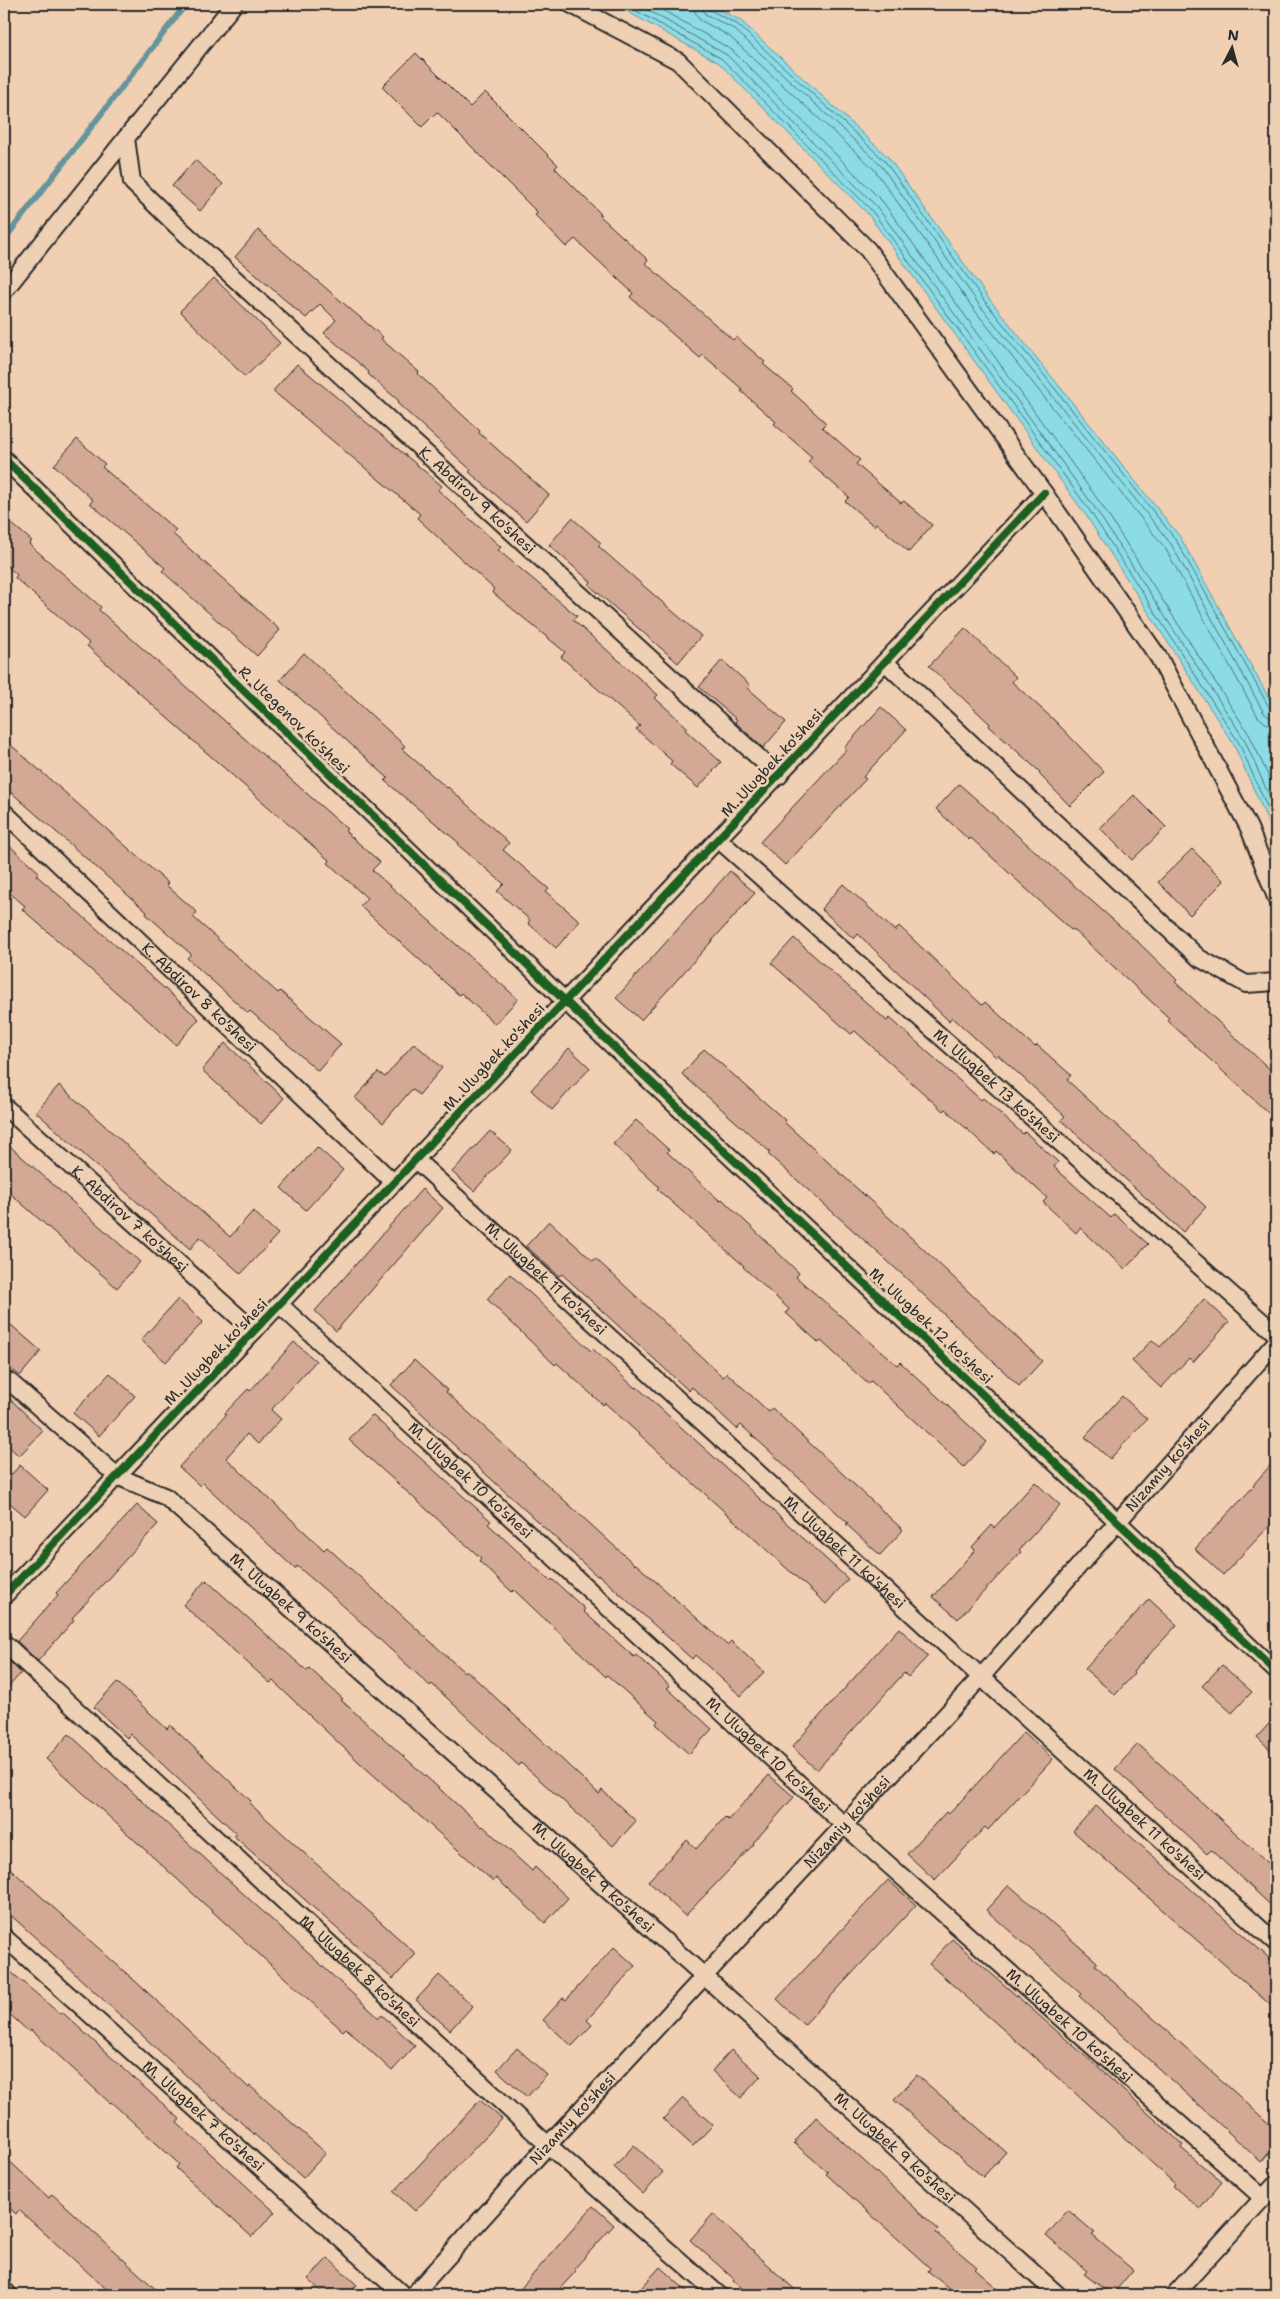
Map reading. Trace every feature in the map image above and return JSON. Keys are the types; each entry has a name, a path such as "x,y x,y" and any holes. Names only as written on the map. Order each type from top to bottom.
{"street":[{"path":"4,291 234,4"},
{"path":"570,4 678,61 868,250 1044,493 1159,658 1249,828 1276,897"},
{"name":"K. Abdirov 9 ko'shesi","path":"126,138 132,182 176,225 779,776"},
{"name":"R. Utegenov ko'shesi","path":"4,459 565,1001"},
{"name":"M. Ulugbek ko'shesi","path":"4,1596 1044,493"},
{"path":"885,662 1199,958 1246,984 1276,982"},
{"name":"K. Abdirov 8 ko'shesi","path":"4,812 394,1183"},
{"name":"M. Ulugbek 13 ko'shesi","path":"718,839 1276,1334"},
{"name":"M. Ulugbek 12 ko'shesi","path":"565,1001 1276,1671"},
{"name":"K. Abdirov 7 ko'shesi","path":"4,1106 254,1331"},
{"name":"M. Ulugbek 11 ko'shesi","path":"416,1160 981,1677 1276,1943"},
{"name":"M. Ulugbek 10 ko'shesi","path":"280,1305 844,1825 1263,2198"},
{"name":"Nizamiy ko'shesi","path":"413,2295 704,1976 981,1677 1276,1342"},
{"name":"M. Ulugbek 9 ko'shesi","path":"4,1380 10,1382 117,1476 166,1497 704,1976 1058,2295"},
{"name":"M. Ulugbek 8 ko'shesi","path":"4,1644 548,2146 719,2295"},
{"name":"M. Ulugbek 7 ko'shesi","path":"4,1937 402,2295"},
{"path":"1174,2295 1276,2184"}],"water":[{"path":"614,4 708,4 740,20 888,157 987,296 1180,537 1276,711 1276,839 1234,745 1085,514 868,214 719,63"}],"building":[{"path":"416,53 470,107 485,92 558,165 555,168 601,214 599,215 648,260 645,263 733,340 736,337 765,362 763,364 793,389 791,391 826,423 822,427 860,460 856,464 901,503 904,501 932,525 909,552 876,523 874,526 845,501 849,497 808,462 812,457 774,424 776,422 741,391 742,389 703,355 700,358 630,297 633,293 575,239 566,247 535,215 538,213 437,112 422,127 382,87"},
{"path":"195,160 223,184 200,211 172,186"},
{"path":"258,230 383,337 381,339 419,372 418,374 480,431 479,433 549,495 526,521 469,472 471,470 397,403 399,401 368,374 369,372 324,333 336,320 320,304 306,318 235,257"},
{"path":"214,278 280,343 245,377 180,311"},
{"path":"297,364 442,486 438,490 501,547 498,550 577,616 573,620 658,695 655,698 688,728 685,730 721,762 698,788 670,764 672,761 636,729 640,726 561,657 565,652 492,592 494,589 417,518 420,514 273,391"},
{"path":"77,439 105,464 102,467 176,530 173,534 280,630 257,656 162,571 165,568 90,503 93,500 54,465"},
{"path":"4,517 32,541 29,544 101,607 99,610 347,829 345,831 380,862 372,870 518,999 495,1024 461,993 459,995 360,906 367,898 328,863 330,861 157,709 87,646 89,643 15,578 17,575 4,563"},
{"path":"572,518 601,543 598,546 701,636 678,663 589,585 591,582 549,545"},
{"path":"965,628 1016,677 1012,682 1054,720 1104,772 1070,806 1039,774 1040,772 989,726 990,724 929,666"},
{"path":"304,653 405,746 402,749 448,787 509,843 503,850 549,889 546,892 580,921 556,948 528,923 530,920 497,891 504,884 458,845 459,843 385,781 388,778 280,680"},
{"path":"722,660 750,685 748,688 786,722 763,748 735,722 737,720 699,687"},
{"path":"881,707 906,730 863,777 866,779 785,865 760,842 846,750 844,748"},
{"path":"4,739 168,883 166,885 197,912 193,917 278,993 280,991 341,1044 318,1071 250,1011 248,1013 187,958 191,954 146,914 147,912 4,786"},
{"path":"959,784 1137,941 1177,980 1175,982 1276,1075 1276,1120 1167,1020 1169,1018 1073,929 1071,930 971,838 969,840 936,809"},
{"path":"1134,795 1166,827 1132,860 1100,828"},
{"path":"4,841 39,872 36,875 199,1019 176,1045 22,909 25,906 4,888"},
{"path":"1192,849 1224,881 1190,915 1158,882"},
{"path":"730,871 755,893 641,1020 616,998"},
{"path":"843,884 895,931 899,926 982,1005 985,1002 1035,1047 1037,1045 1071,1075 1067,1080 1206,1207 1183,1232 1061,1120 1065,1116 998,1055 996,1057 952,1017 949,1021 858,934 854,939 821,909"},
{"path":"794,938 887,1021 890,1018 981,1100 983,1098 1023,1134 1025,1132 1058,1162 1054,1167 1111,1218 1114,1214 1148,1244 1125,1269 1080,1228 1076,1233 1043,1202 1047,1198 996,1151 994,1154 945,1109 943,1111 855,1031 851,1034 771,963"},
{"path":"225,1043 284,1098 261,1124 202,1070"},
{"path":"414,1043 442,1068 419,1095 412,1089 383,1123 355,1098 378,1072 385,1077"},
{"path":"569,1048 590,1068 552,1110 531,1090"},
{"path":"704,1049 786,1121 784,1122 918,1244 1042,1361 1019,1386 904,1276 768,1154 770,1152 682,1074"},
{"path":"59,1085 230,1237 253,1211 278,1234 241,1274 200,1237 190,1249 36,1112"},
{"path":"636,1120 669,1150 667,1152 720,1201 722,1199 799,1273 796,1277 897,1365 900,1362 987,1442 964,1467 871,1381 868,1384 821,1341 819,1343 786,1313 789,1309 744,1266 657,1189 659,1187 613,1144"},
{"path":"490,1131 512,1150 474,1191 452,1172"},
{"path":"4,1141 140,1262 117,1288 4,1188"},
{"path":"317,1147 343,1170 306,1210 281,1188"},
{"path":"422,1189 443,1208 336,1331 315,1311"},
{"path":"549,1221 593,1261 595,1258 723,1377 727,1373 769,1412 772,1408 903,1530 880,1555 846,1524 848,1523 741,1425 737,1429 692,1387 689,1391 562,1274 559,1276 526,1246"},
{"path":"510,1274 591,1351 593,1349 635,1388 637,1387 848,1579 826,1604 605,1403 603,1405 557,1363 555,1365 487,1299"},
{"path":"178,1299 203,1322 166,1362 141,1340"},
{"path":"1204,1299 1229,1322 1193,1362 1189,1358 1161,1388 1132,1361 1152,1340 1160,1347"},
{"path":"4,1319 41,1351 20,1376 4,1362"},
{"path":"294,1342 316,1361 271,1410 281,1419 258,1444 247,1434 226,1458 324,1550 327,1547 464,1672 466,1670 599,1794 602,1790 636,1821 613,1846 521,1763 519,1766 432,1684 430,1686 338,1601 297,1566 295,1569 203,1483 200,1486 179,1467 226,1415 225,1413 248,1389 250,1391"},
{"path":"414,1360 447,1390 446,1392 635,1565 727,1645 731,1641 764,1672 741,1696 695,1655 692,1659 599,1575 597,1576 391,1385"},
{"path":"110,1373 135,1396 99,1436 73,1413"},
{"path":"4,1393 43,1431 19,1456 4,1442"},
{"path":"1122,1396 1147,1419 1110,1459 1085,1437"},
{"path":"372,1415 491,1521 488,1524 550,1581 552,1579 585,1609 583,1611 634,1657 636,1655 670,1686 667,1688 712,1729 689,1754 656,1724 658,1721 607,1675 606,1677 514,1590 512,1592 479,1561 481,1558 349,1440"},
{"path":"1276,1459 1276,1519 1223,1575 1195,1549 1254,1486"},
{"path":"20,1465 48,1490 25,1516 4,1498 4,1483"},
{"path":"1035,1482 1060,1505 1019,1550 1021,1552 958,1619 933,1597 975,1550 972,1547 992,1525 994,1528"},
{"path":"137,1505 158,1524 72,1618 74,1620 38,1661 17,1641 58,1595 56,1593"},
{"path":"206,1580 307,1671 309,1668 343,1699 341,1700 532,1871 535,1867 568,1898 545,1923 496,1878 493,1881 360,1763 273,1681 270,1683 183,1605"},
{"path":"1149,1599 1177,1625 1133,1672 1134,1674 1115,1695 1085,1669"},
{"path":"899,1628 928,1656 908,1677 904,1673 817,1770 792,1747"},
{"path":"4,1656 21,1673 4,1692"},
{"path":"1222,1665 1252,1692 1232,1713 1202,1686"},
{"path":"117,1682 167,1729 170,1725 251,1801 249,1803 416,1954 393,1979 234,1836 236,1833 130,1734 127,1738 94,1707"},
{"path":"1276,1716 1276,1755 1257,1737"},
{"path":"1024,1732 1053,1759 988,1830 985,1827 935,1880 907,1854 946,1812 949,1814"},
{"path":"69,1734 379,2018 382,2015 415,2046 392,2071 346,2028 343,2031 46,1759"},
{"path":"1138,1744 1276,1870 1276,1910 1211,1850 1207,1854 1115,1769"},
{"path":"769,1775 794,1797 754,1844 685,1916 648,1881 687,1840 696,1849 725,1817 728,1820"},
{"path":"1096,1806 1276,1964 1276,2010 1073,1831"},
{"path":"4,1863 166,2009 249,2088 250,2086 326,2153 303,2178 216,2100 214,2101 4,1909"},
{"path":"888,1880 916,1905 804,2025 777,1999"},
{"path":"1009,1885 1097,1962 1095,1965 1276,2130 1276,2145 1261,2162 1079,1996 1081,1994 986,1910"},
{"path":"952,1939 1092,2062 1183,2145 1181,2148 1222,2182 1200,2209 1173,2186 1175,2184 1074,2092 929,1964"},
{"path":"614,1947 635,1966 587,2020 592,2025 572,2046 543,2020 563,1998 566,2000"},
{"path":"4,1966 60,2014 62,2012 180,2119 177,2123 275,2212 252,2237 176,2168 179,2164 31,2030 29,2032 4,2009"},
{"path":"439,1975 473,2006 450,2030 416,2000"},
{"path":"517,2048 547,2075 527,2097 497,2070"},
{"path":"731,2050 761,2076 741,2098 712,2071"},
{"path":"917,2075 1006,2152 983,2177 894,2100"},
{"path":"683,2098 713,2125 693,2146 663,2119"},
{"path":"480,2100 502,2119 415,2211 394,2192"},
{"path":"816,2117 939,2230 936,2233 977,2267 975,2269 1005,2295 957,2295 928,2271 930,2268 826,2174 828,2172 794,2143"},
{"path":"634,2145 663,2172 643,2194 614,2167"},
{"path":"4,2156 49,2198 52,2194 162,2295 113,2295 19,2210 16,2214 4,2203"},
{"path":"593,2206 614,2225 574,2269 576,2271 554,2295 515,2295"},
{"path":"1068,2210 1095,2233 1092,2235 1133,2270 1112,2295 1084,2274 1087,2271 1046,2236"},
{"path":"713,2214 801,2295 749,2295 733,2281 734,2279 690,2240"},
{"path":"328,2258 357,2285 347,2295 325,2295 308,2279"},
{"path":"660,2267 691,2295 635,2295"}],"waterway":[{"path":"4,240 186,4"}],"cycle path":[{"path":"4,459 565,1001 1276,1671"},
{"path":"4,1596 1044,493"}]}
